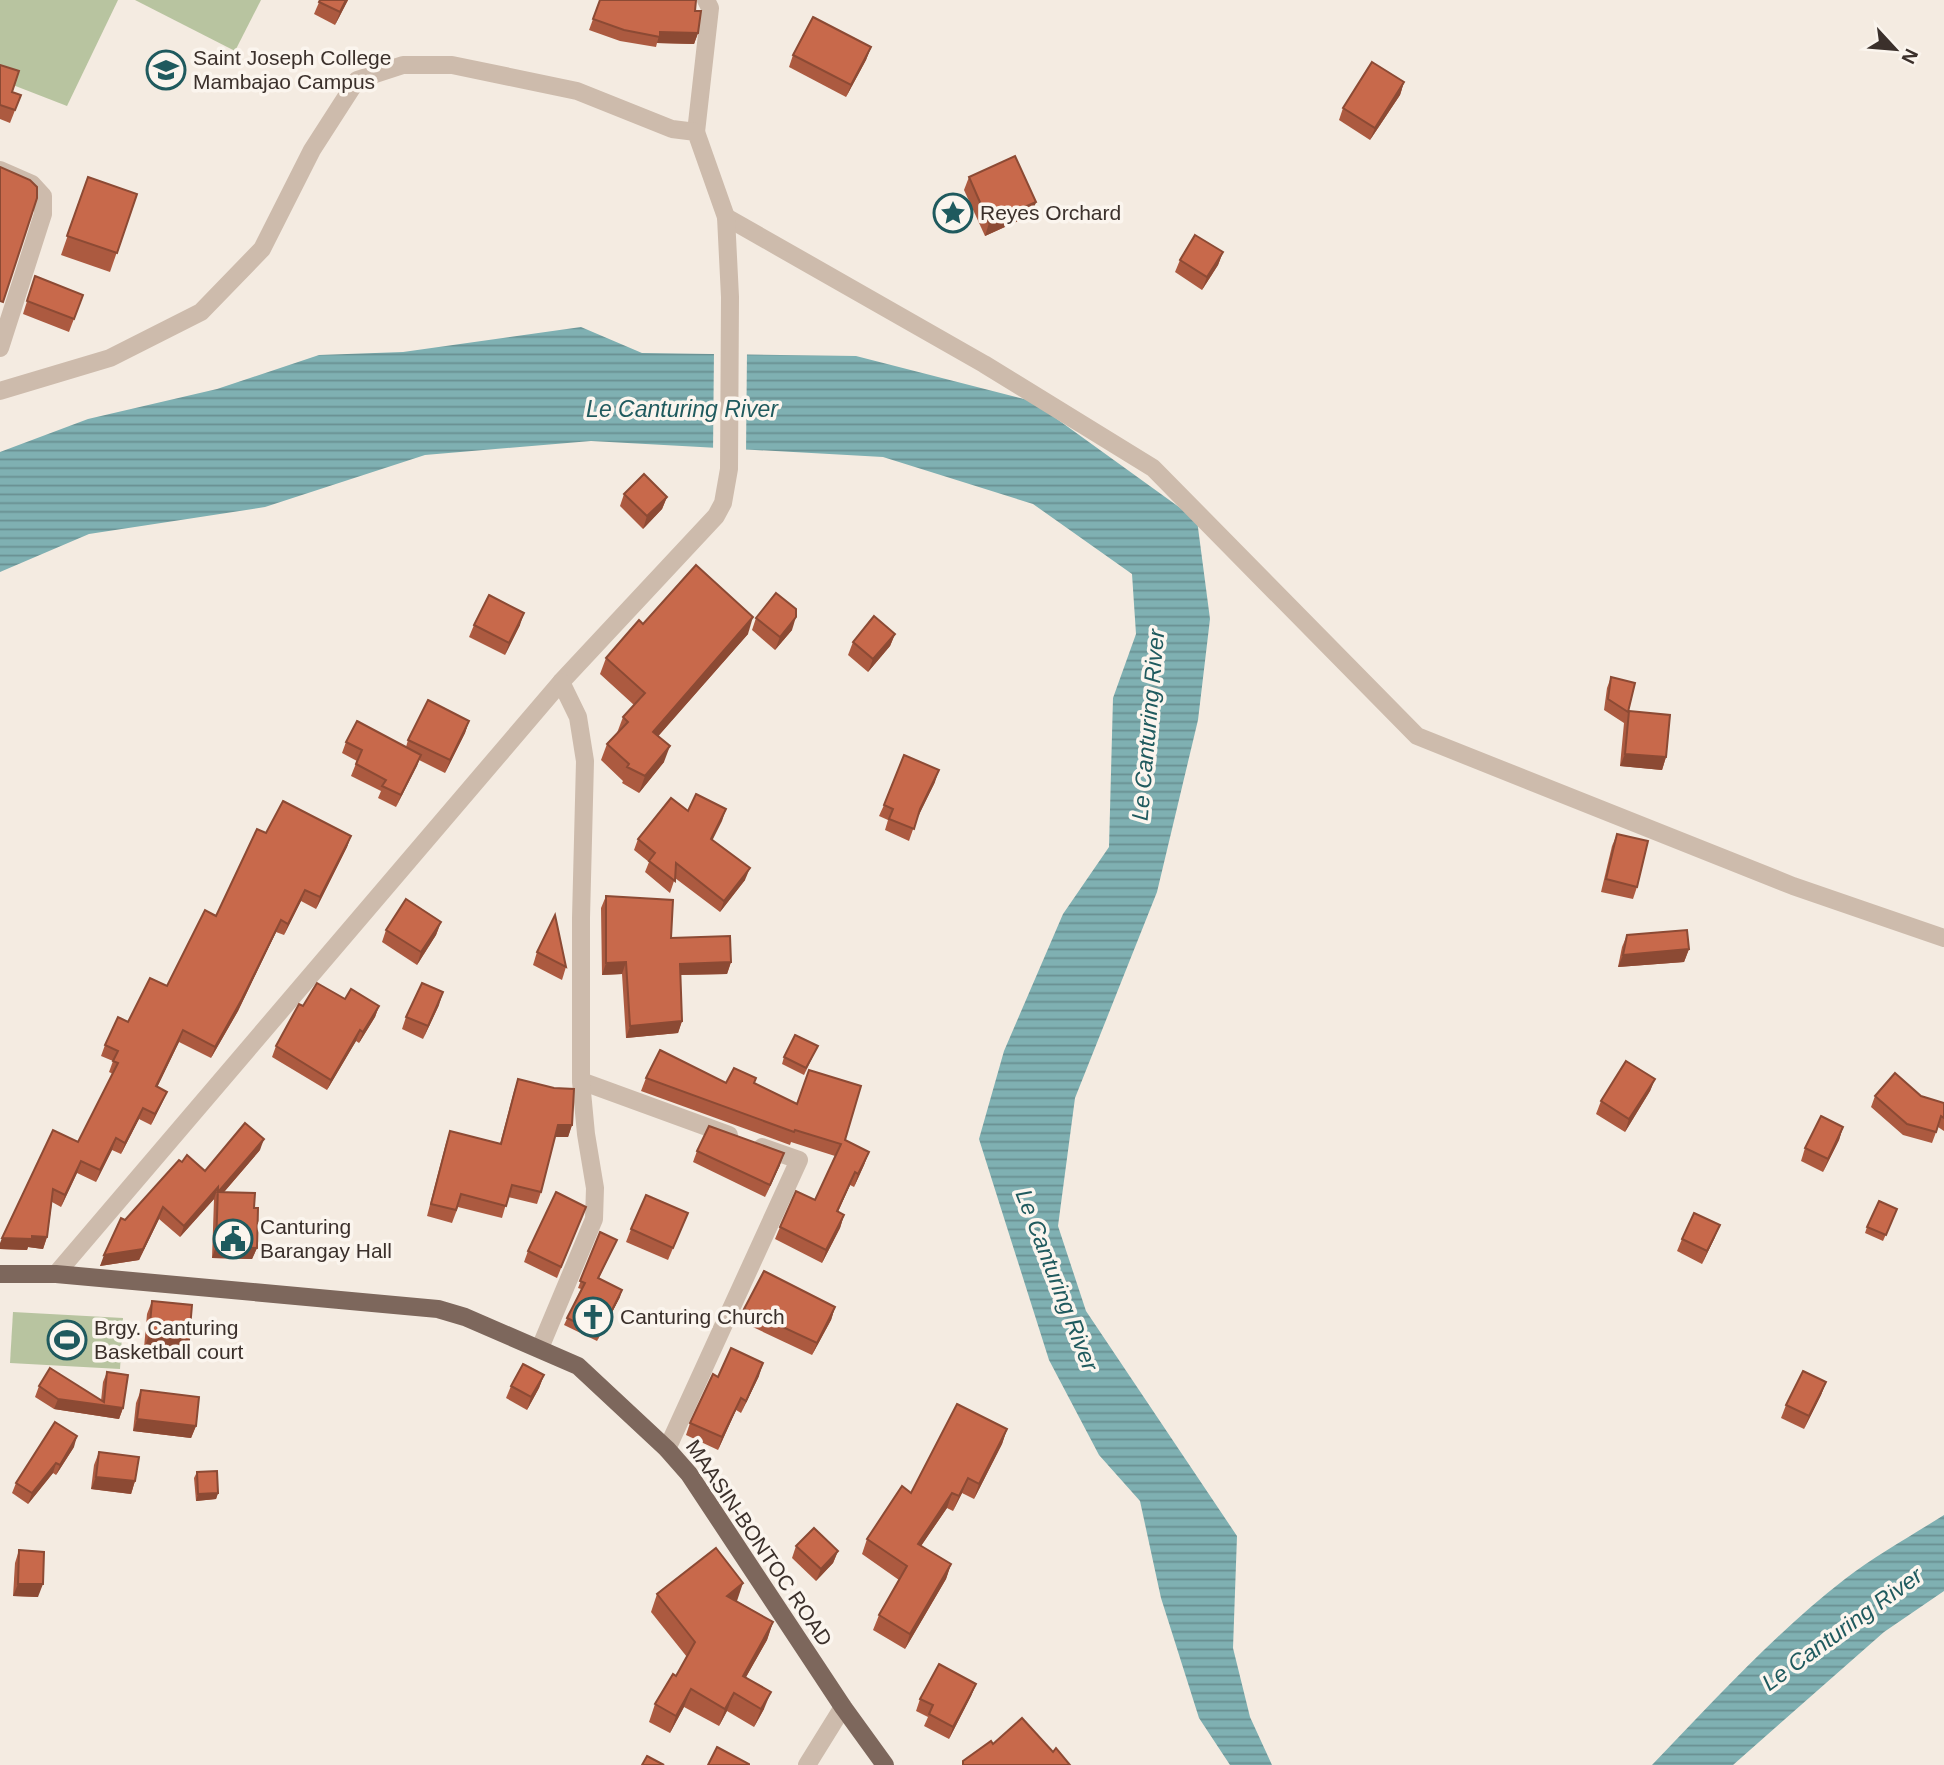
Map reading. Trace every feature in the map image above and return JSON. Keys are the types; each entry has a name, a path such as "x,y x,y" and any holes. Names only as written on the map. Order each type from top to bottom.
{"main road":[{"name":"MAASIN-BONTOC ROAD","path":"0,1274 56,1274 438,1309 465,1317 578,1366 667,1449 689,1474 843,1707 885,1765"}],"street":[{"path":"56,1274 561,682 710,524 723,503 729,469 730,297 726,216 696,132 709,8 706,0"},
{"path":"0,391 110,358 201,312 262,249 312,150 356,80 403,65 452,65 577,92 672,129 696,132"},
{"path":"0,170 32,184 43,196 43,214 0,348"},
{"path":"726,216 984,364 1153,467 1417,736 1793,886 1944,938"},
{"path":"540,1348 594,1219 595,1188 581,1081 585,761 578,717 561,682"},
{"path":"581,1081 799,1160 667,1449"},
{"path":"807,1765 843,1707"}],"green space":[{"path":"0,0 118,0 67,106 0,80"},
{"path":"135,0 261,0 235,51"},
{"name":"Brgy. Canturing Basketball court","path":"13,1312 123,1318 120,1369 10,1363"}],"water":[{"name":"Le Canturing River","path":"581,327 642,353 856,356 1032,401 1197,520 1210,619 1198,720 1157,892 1075,1098 1058,1226 1086,1311 1237,1536 1233,1648 1250,1717 1272,1765 1230,1765 1199,1718 1161,1598 1140,1501 1099,1455 1049,1360 979,1139 1004,1051 1063,914 1109,847 1113,698 1136,634 1132,574 1033,504 883,457 591,441 425,455 265,507 89,534 0,572 0,452 88,419 217,389 319,355 403,352"},
{"name":"Le Canturing River","path":"1944,1515 1944,1591 1884,1632 1733,1765 1652,1765 1745,1669 1819,1600 1869,1562"}],"pier":[{"path":"714,350 747,351 746,453 713,452"}],"building":[{"path":"346,0 340,12 319,2"},
{"path":"600,0 696,0 695,11 701,11 698,33 660,32 660,37 624,30 593,19"},
{"path":"813,17 871,47 851,85 793,55"},
{"path":"1372,62 1404,82 1375,128 1343,108"},
{"path":"0,65 19,71 12,92 21,95 15,110 0,105"},
{"path":"1015,156 1036,202 989,223 969,177"},
{"path":"0,167 30,180 37,187 37,198 3,302 0,301"},
{"path":"88,177 137,194 117,253 67,236"},
{"path":"1195,235 1223,252 1207,277 1180,260"},
{"path":"35,276 83,295 74,319 27,301"},
{"path":"644,474 667,497 647,516 624,494"},
{"path":"696,565 753,617 653,732 670,746 645,776 627,767 629,764 607,744 628,722 623,717 645,693 606,658 639,620 643,624"},
{"path":"776,593 796,609 796,617 780,637 756,618"},
{"path":"489,595 524,613 509,643 474,625"},
{"path":"874,616 895,634 873,659 853,642"},
{"path":"1611,677 1635,683 1628,712 1608,699"},
{"path":"428,700 469,721 450,760 408,740"},
{"path":"1629,711 1670,715 1666,757 1625,754"},
{"path":"357,721 421,755 401,795 382,786 386,780 356,764 362,750 346,742"},
{"path":"904,755 939,770 920,809 914,829 889,819 893,809 884,805"},
{"path":"696,794 726,809 711,839 750,868 724,901 676,863 675,881 649,861 655,853 638,839 671,798 688,811"},
{"path":"283,801 351,836 320,897 305,890 288,924 281,920 215,1047 183,1030 156,1086 167,1092 155,1114 143,1108 125,1143 116,1138 100,1170 81,1161 65,1195 53,1189 47,1237 2,1238 53,1130 78,1142 118,1063 113,1061 118,1051 105,1045 118,1017 128,1022 150,978 167,986 205,910 216,916 257,829 266,833"},
{"path":"1617,834 1648,841 1637,887 1606,879"},
{"path":"606,896 673,900 671,938 730,936 731,962 680,964 682,1021 630,1026 626,962 606,963"},
{"path":"406,899 441,922 421,952 386,930"},
{"path":"555,915 566,967 537,952"},
{"path":"1687,930 1689,949 1623,955 1627,935"},
{"path":"317,983 345,999 351,989 379,1006 363,1032 360,1030 331,1080 276,1046 299,1004 303,1006"},
{"path":"422,983 443,992 428,1026 406,1017"},
{"path":"795,1035 818,1046 806,1068 784,1057"},
{"path":"660,1050 726,1083 734,1068 756,1078 754,1083 797,1104 809,1070 861,1086 845,1140 869,1152 858,1174 855,1172 837,1211 844,1215 826,1250 780,1227 796,1191 815,1200 841,1144 795,1130 794,1132 646,1078"},
{"path":"1626,1061 1655,1079 1629,1119 1601,1101"},
{"path":"1895,1073 1921,1096 1944,1103 1944,1118 1941,1116 1936,1132 1907,1124 1875,1096"},
{"path":"518,1079 554,1088 574,1089 572,1125 558,1125 541,1192 512,1185 506,1206 461,1194 456,1210 431,1204 450,1131 501,1144"},
{"path":"1821,1116 1843,1127 1828,1159 1805,1148"},
{"path":"245,1123 264,1139 218,1192 255,1193 254,1208 258,1208 257,1248 216,1246 218,1187 184,1226 163,1207 143,1249 104,1255 121,1218 125,1220 179,1160 182,1162 187,1155 205,1171"},
{"path":"709,1126 784,1153 770,1185 697,1151"},
{"path":"556,1192 586,1207 561,1267 528,1251"},
{"path":"646,1195 688,1213 673,1248 631,1229"},
{"path":"1879,1201 1897,1209 1886,1235 1867,1227"},
{"path":"1694,1213 1720,1225 1707,1251 1682,1239"},
{"path":"600,1232 617,1240 598,1278 622,1290 600,1334 567,1318 585,1283 580,1281"},
{"path":"764,1271 835,1307 817,1343 744,1309"},
{"path":"152,1301 192,1305 189,1340 149,1336"},
{"path":"731,1348 763,1363 746,1401 741,1398 722,1437 690,1423 713,1374 718,1377"},
{"path":"523,1364 544,1375 531,1397 511,1386"},
{"path":"50,1368 104,1402 107,1372 128,1375 123,1408 58,1399 39,1386"},
{"path":"1803,1371 1826,1382 1809,1416 1786,1405"},
{"path":"141,1390 199,1397 196,1426 137,1419"},
{"path":"957,1404 1007,1429 979,1484 968,1478 959,1496 952,1493 918,1544 951,1564 910,1634 879,1615 907,1566 867,1539 902,1486 911,1493"},
{"path":"55,1422 77,1436 60,1465 56,1463 32,1493 16,1483"},
{"path":"99,1452 139,1457 135,1481 96,1477"},
{"path":"217,1471 218,1493 198,1494 197,1472"},
{"path":"814,1528 838,1551 821,1569 796,1546"},
{"path":"716,1548 743,1583 727,1596 773,1622 743,1676 771,1692 761,1709 734,1693 725,1709 691,1689 676,1716 655,1704 673,1674 676,1676 695,1642 657,1594"},
{"path":"19,1550 44,1552 43,1584 18,1584"},
{"path":"939,1664 976,1684 953,1727 929,1714 933,1705 920,1699"},
{"path":"1022,1718 1053,1752 1056,1748 1070,1765 963,1765 963,1761 991,1741 993,1744"},
{"path":"717,1747 749,1764 749,1765 708,1765"},
{"path":"647,1756 664,1765 642,1765"}],"place":[{"name":"Saint Joseph College Mambajao Campus","path":"166,70"},
{"name":"Reyes Orchard","path":"953,213"},
{"name":"Canturing Barangay Hall","path":"233,1239"},
{"name":"Canturing Church","path":"593,1317"},
{"name":"Brgy. Canturing Basketball court","path":"67,1340"}]}
